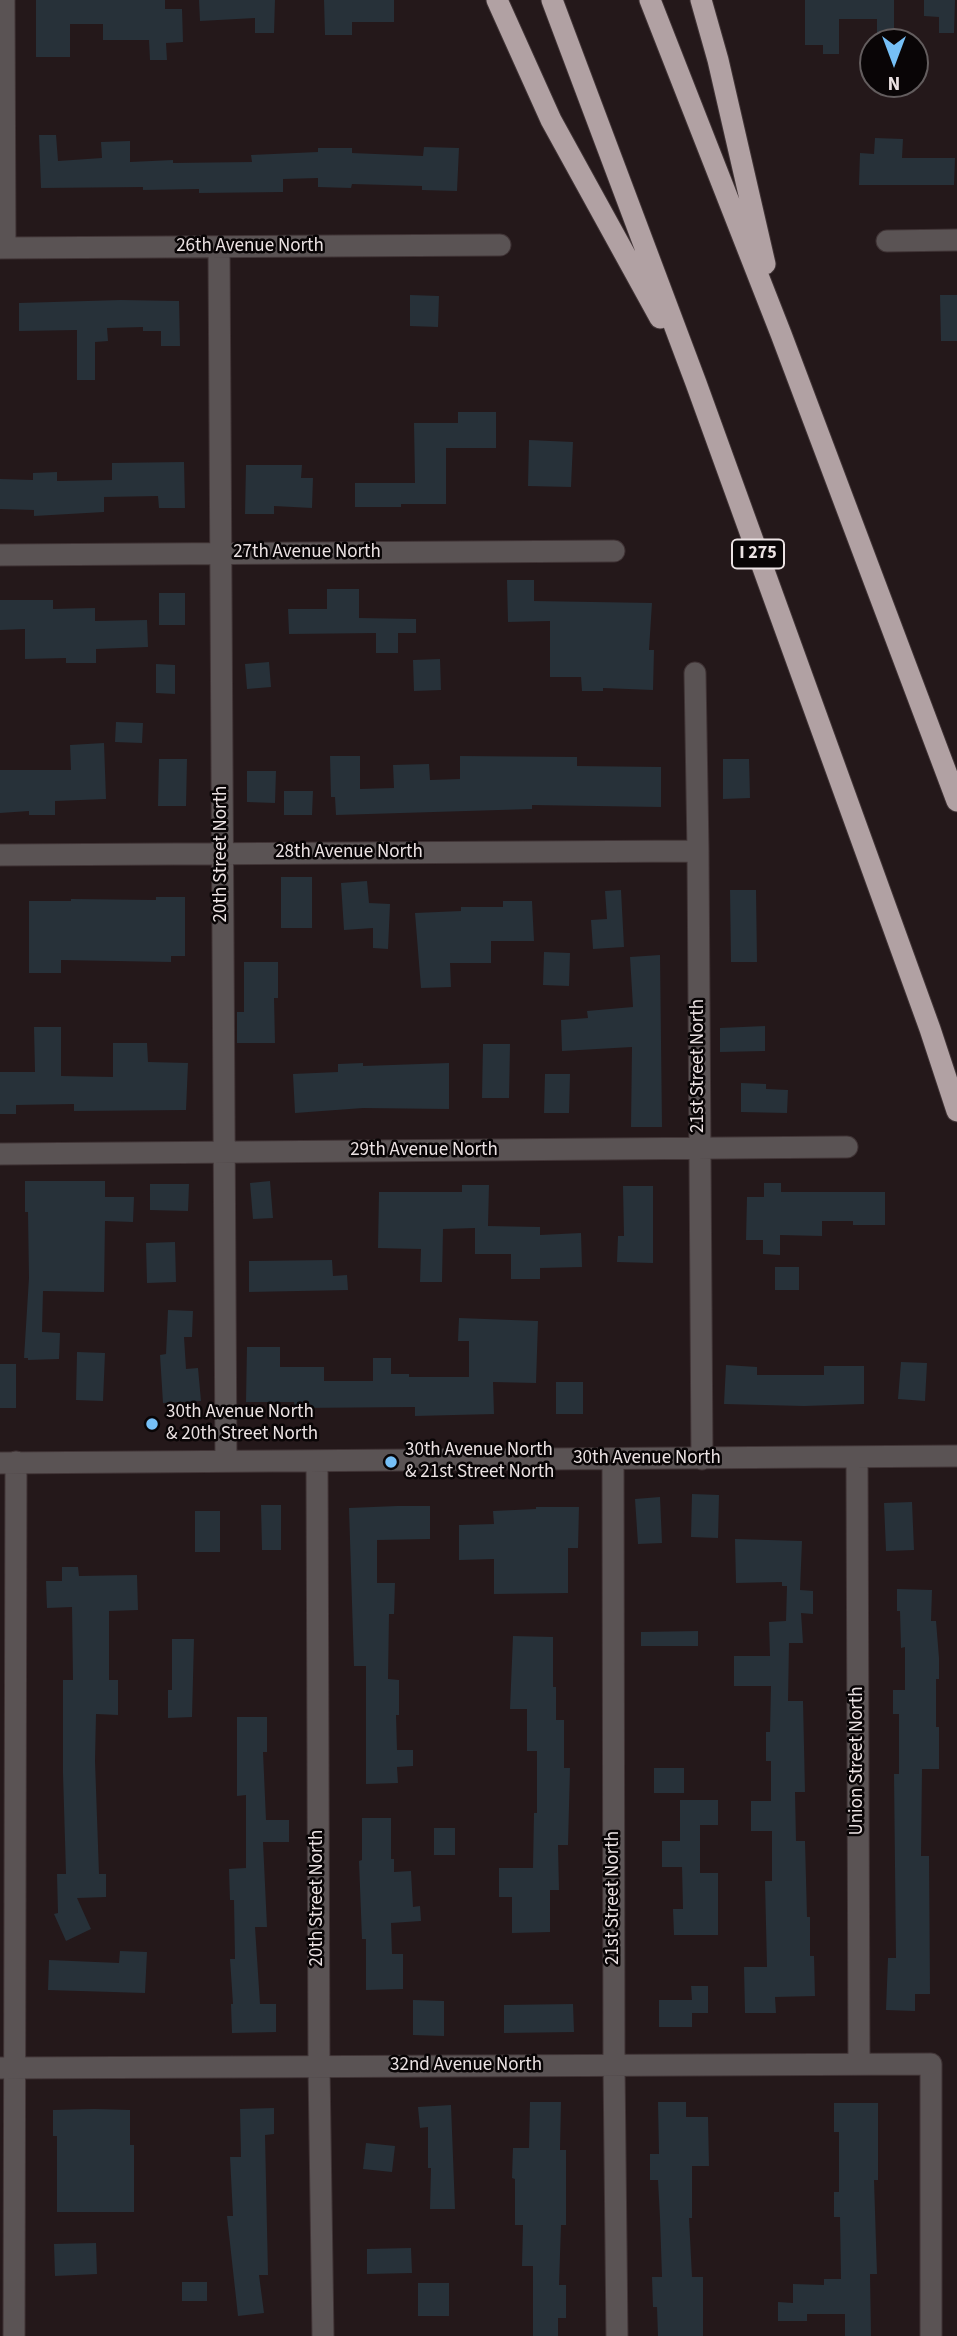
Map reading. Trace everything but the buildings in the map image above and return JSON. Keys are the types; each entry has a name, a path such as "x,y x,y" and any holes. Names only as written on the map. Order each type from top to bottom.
{"highway":[{"path":"496,0 551,120 696,383"},
{"name":"I 275","path":"552,0 696,383 930,1029 957,1111"},
{"path":"650,0 781,334 957,801"},
{"path":"701,0 718,60 781,334"}],"street":[{"path":"2,248 4,0"},
{"path":"887,241 957,240"},
{"name":"26th Avenue North","path":"2,248 500,245"},
{"name":"20th Street North","path":"219,247 226,1461"},
{"name":"27th Avenue North","path":"0,555 614,551"},
{"name":"21st Street North","path":"695,673 702,1459"},
{"name":"28th Avenue North","path":"0,855 698,851"},
{"name":"29th Avenue North","path":"0,1154 847,1147"},
{"name":"30th Avenue North","path":"8,1462 957,1456"},
{"name":"Union Street North","path":"857,1458 859,2064"},
{"name":"21st Street North","path":"613,1459 617,2336"},
{"name":"20th Street North","path":"317,1461 318,2067 323,2336"},
{"path":"8,1462 6,2068 14,2336"},
{"name":"32nd Avenue North","path":"6,2068 931,2064 931,2336"}],"place":[{"name":"30th Avenue North & 20th Street North","path":"152,1424"},
{"name":"30th Avenue North & 21st Street North","path":"391,1462"}]}
